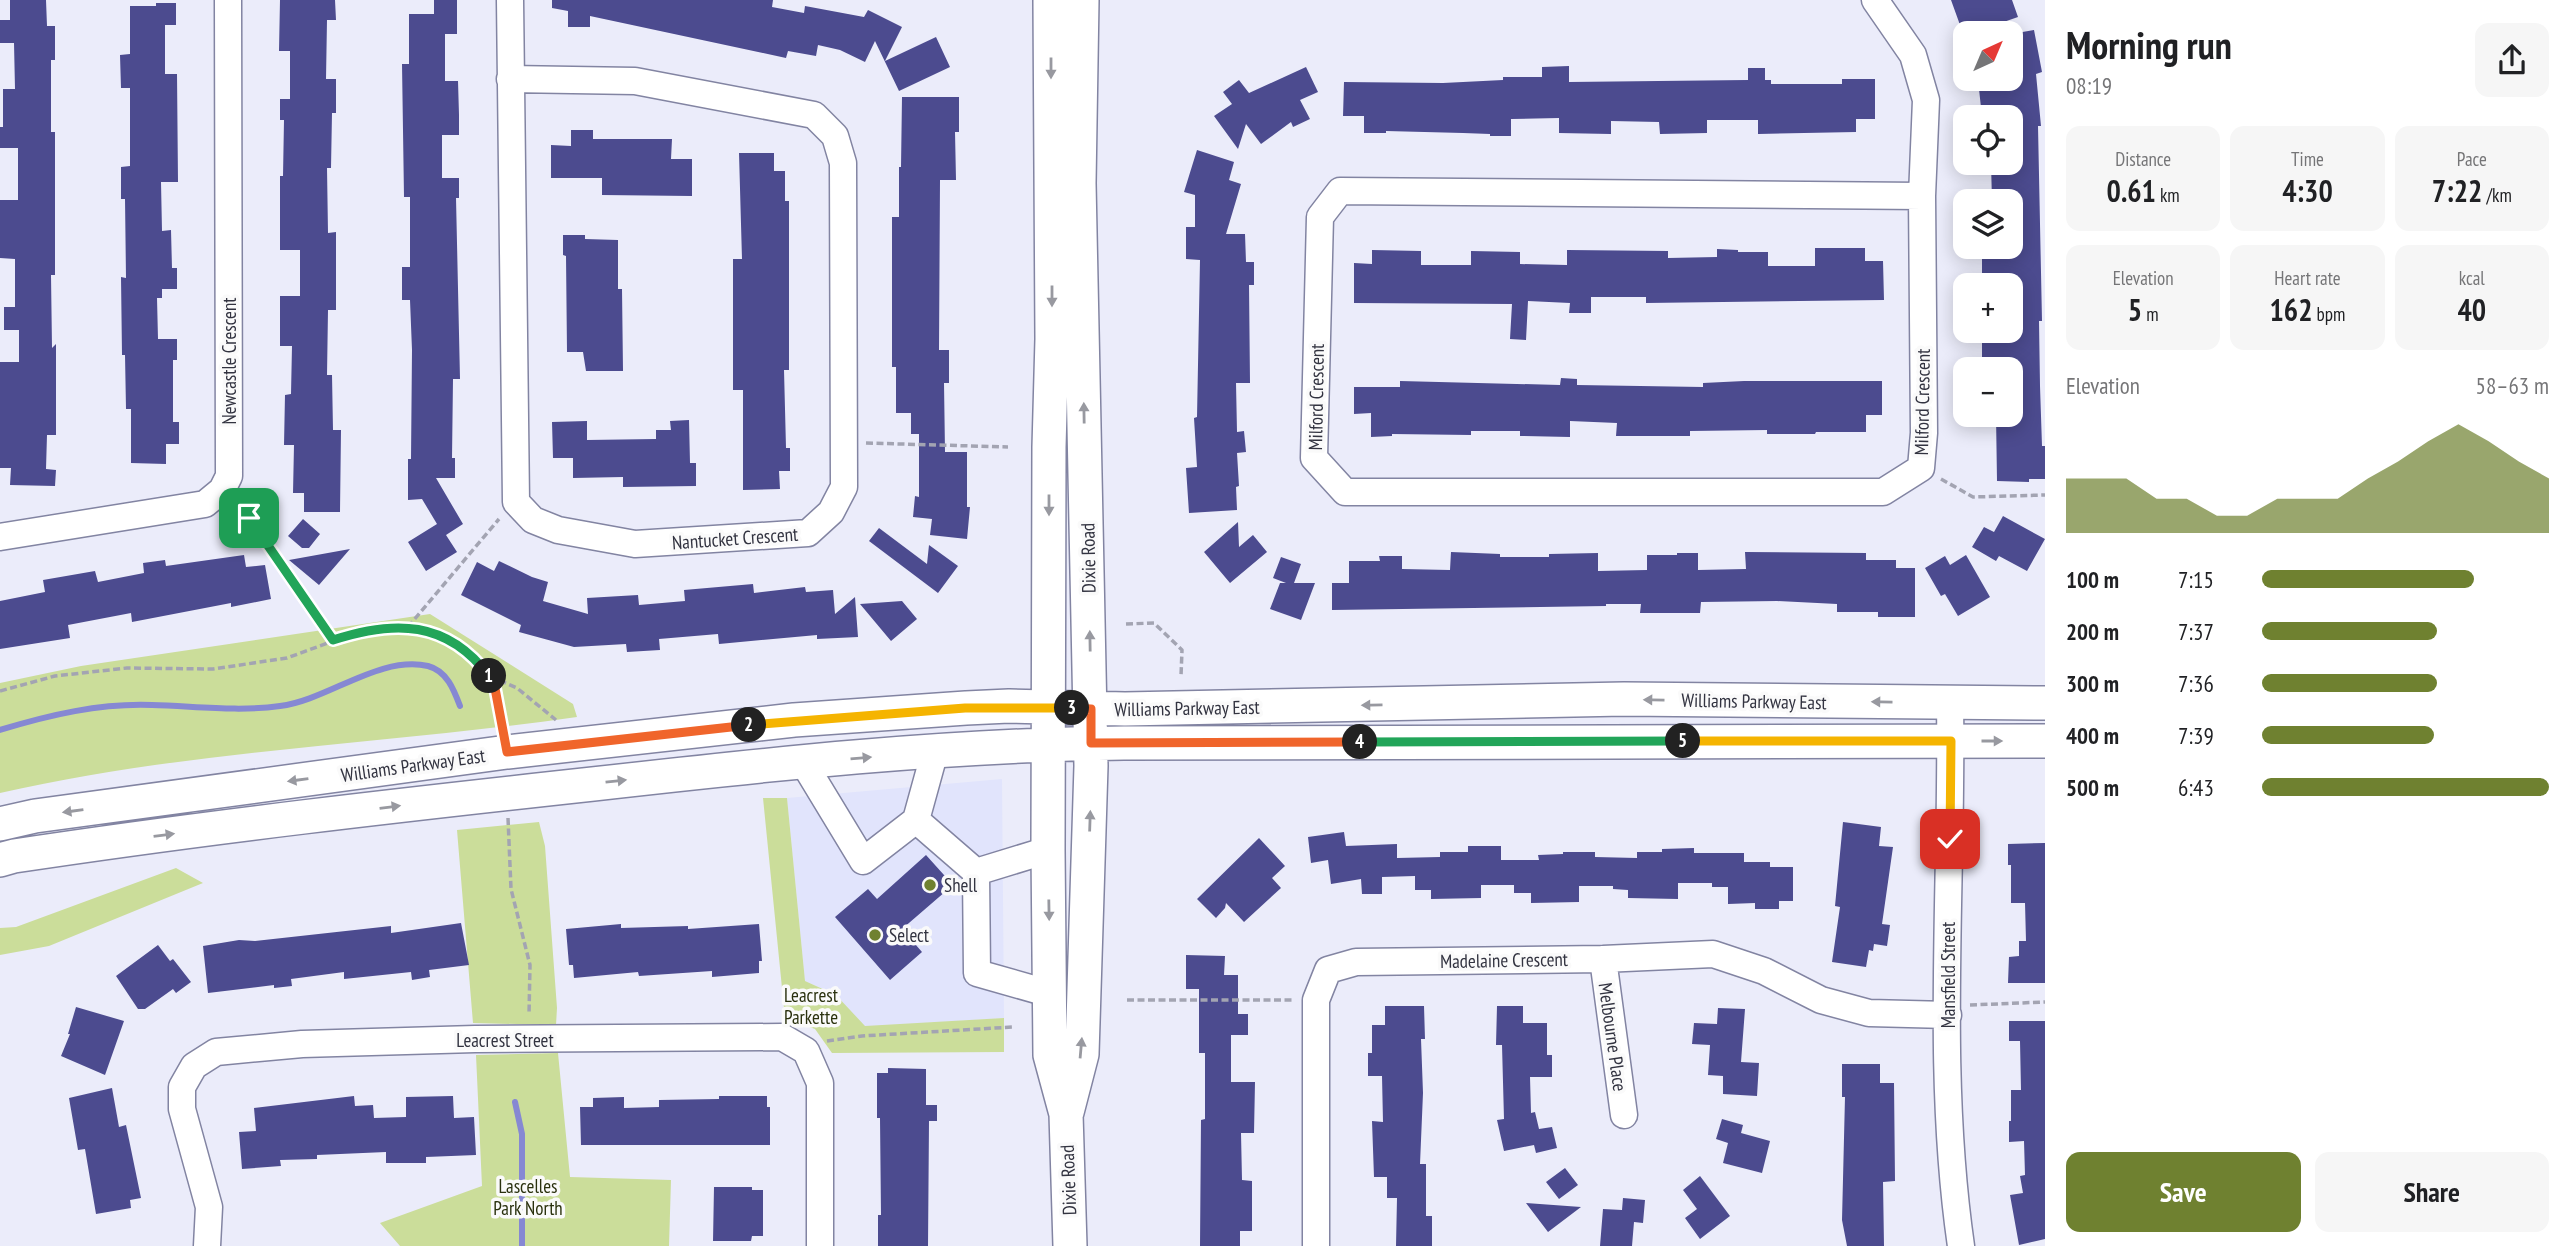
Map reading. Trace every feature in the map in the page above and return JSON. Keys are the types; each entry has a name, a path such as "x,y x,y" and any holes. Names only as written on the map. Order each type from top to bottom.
{"main road":[{"name":"Dixie Road","path":"1050,0 1052,339 1049,447 1048,850 1051,1055 1066,1114 1070,1246"},
{"name":"Dixie Road","path":"1066,1114 1082,1055 1091,743 1079,183 1082,0"},
{"name":"Williams Parkway East","path":"0,824 35,816 507,752 794,720 965,708 1091,709 1624,699 2045,703"},
{"name":"Williams Parkway East","path":"0,860 124,840 509,793 803,762 1048,743 2045,741"}],"street":[{"name":"Newcastle Crescent","path":"222,490 229,476 230,463 228,0"},
{"path":"510,0 516,502"},
{"name":"Milford Crescent","path":"1875,0 1913,55 1926,100 1922,196 1924,433 1921,468 1883,492 1345,492 1314,458 1320,216 1340,191 1922,196"},
{"name":"Nantucket Crescent","path":"510,79 635,81 814,115 835,136 843,163 844,487 831,512 808,533 635,544 558,530 533,520 516,502"},
{"path":"0,537 205,504 222,490"},
{"name":"Mansfield Street","path":"1950,703 1948,1016 1952,1185 1961,1246"},
{"path":"803,762 863,861 916,820 935,751"},
{"path":"916,820 976,872 977,973 1051,994"},
{"path":"976,872 1048,850"},
{"name":"Madelaine Crescent","path":"1316,1246 1316,1000 1328,970 1356,962 1603,959 1713,954 1764,971 1821,1000 1869,1013 1948,1016"},
{"name":"Melbourne Place","path":"1603,959 1624,1115"},
{"name":"Leacrest Street","path":"207,1246 209,1207 182,1109 181,1087 194,1066 216,1052 302,1044 475,1039 782,1037 806,1051"},
{"path":"806,1051 820,1083 820,1246"}],"path":[{"path":"843,443 1009,447"},
{"path":"1921,468 1973,497 2045,495"},
{"path":"222,490 249,518 333,640"},
{"path":"408,627 494,524 516,502"},
{"path":"1126,624 1154,624 1182,650 1181,676"},
{"path":"0,691 55,676 127,668 213,669 287,658 363,630 408,627 445,637 475,657 494,683 507,752"},
{"path":"488,675 517,688 556,720"},
{"path":"509,793 512,889 530,965 529,1040"},
{"path":"1127,1000 1316,1000"},
{"path":"1948,1016 1974,1004 2045,1002"},
{"path":"806,1051 826,1041 862,1036 1012,1027"}],"shaded area":[{"path":"1002,779 1004,1018 864,1027 836,995 805,981 787,798"}],"green space":[{"path":"430,614 573,704 577,717 215,757 71,778 0,793 0,683 81,666"},
{"name":"Leacrest Parkette","path":"763,798 787,798 805,981 836,995 865,1026 1004,1018 1004,1052 832,1053 815,1029 785,1018"},
{"path":"539,822 545,846 556,1025 473,1023 457,830"},
{"path":"176,868 203,883 49,946 0,955 0,928 16,927"},
{"name":"Lascelles Park North","path":"558,1053 570,1177 671,1180 669,1246 400,1246 380,1223 482,1186 476,1055"}],"building":[{"path":"10,0 46,0 47,26 55,26 55,60 51,60 51,132 55,132 55,275 51,275 52,348 56,344 56,435 47,435 46,469 56,470 55,486 10,485 11,468 0,468 0,362 19,362 19,330 4,330 4,307 15,307 15,259 0,258 0,200 18,200 18,148 0,148 3,89 15,89 14,43 0,43 0,20 10,20"},
{"path":"280,0 335,0 336,20 327,20 326,79 336,79 331,168 327,168 328,233 336,232 336,310 328,310 327,375 332,375 333,430 341,430 340,512 304,512 304,493 293,493 294,445 284,445 285,395 291,394 292,346 280,346 280,296 300,296 300,250 280,250 280,176 283,176 284,120 280,120 280,99 290,99 290,51 279,51"},
{"path":"434,0 457,0 457,34 445,34 445,81 458,81 459,115 459,135 442,135 442,178 459,178 459,198 456,198 460,379 453,379 452,458 455,458 455,478 436,478 463,524 446,535 457,552 426,571 408,542 437,524 422,499 408,500 412,350 410,300 402,300 402,267 410,267 410,197 404,197 402,64 409,64 409,14 434,14"},
{"path":"552,0 773,0 772,7 804,13 805,6 864,17 868,10 902,27 885,61 936,37 950,67 899,91 875,41 865,62 840,50 818,45 816,56 788,51 786,58 590,16 590,27 568,27 568,11 552,8"},
{"path":"1951,0 2012,0 2018,17 2006,21 1959,21"},
{"path":"156,3 176,3 176,25 165,25 165,74 177,74 178,182 161,182 162,231 171,230 172,268 177,268 177,289 162,289 162,298 157,298 158,339 177,339 177,360 173,360 173,422 179,422 179,444 166,444 166,464 131,463 131,409 126,409 125,355 122,355 121,277 126,278 125,199 121,199 121,167 130,166 130,88 121,88 120,55 130,54 130,6 156,6"},
{"path":"2034,30 2042,72 2036,74 2041,126 2038,126 2042,321 2039,321 2045,479 2029,479 2029,482 1997,481 1996,427 2023,427 2023,357 1982,357 1982,343 2023,343 2023,273 1982,273 1982,259 2023,259 2023,189 1992,189 1991,175 2023,175 2023,105 1981,105 1979,91 2023,91 2023,32"},
{"path":"1569,66 1569,82 1748,80 1748,68 1765,68 1765,80 1771,80 1771,84 1842,84 1842,79 1875,79 1875,119 1856,119 1856,132 1758,134 1758,120 1707,120 1707,133 1660,134 1659,122 1611,121 1611,134 1559,133 1559,118 1511,119 1511,136 1490,136 1386,131 1364,133 1364,116 1343,116 1344,82 1443,83 1503,80 1503,77 1542,77 1542,67"},
{"path":"1306,67 1318,92 1300,100 1310,119 1293,127 1291,122 1261,144 1246,124 1238,149 1214,116 1232,104 1223,92 1239,80 1249,93"},
{"path":"902,97 959,97 959,132 955,132 956,180 940,180 939,350 949,350 949,383 944,383 945,452 967,452 967,507 970,507 967,539 930,535 932,519 913,517 915,496 919,497 919,434 911,434 911,413 896,413 896,367 892,367 892,217 899,217"},
{"path":"571,130 593,130 593,139 672,139 671,159 692,159 692,196 602,195 602,178 551,178 551,145 571,146"},
{"path":"1197,150 1234,162 1229,180 1241,184 1226,234 1245,234 1246,262 1254,262 1254,285 1249,285 1250,383 1236,383 1237,432 1244,431 1246,452 1237,453 1237,510 1189,513 1186,468 1197,467 1194,418 1197,417 1200,260 1186,259 1186,227 1195,227 1195,195 1184,192"},
{"path":"739,153 774,153 774,171 785,171 785,201 789,201 789,370 784,370 786,448 790,448 790,471 779,471 780,489 743,490 743,390 733,390 733,259 742,259"},
{"path":"563,235 618,240 618,289 622,289 623,371 586,371 583,352 567,352 566,256 563,255"},
{"path":"1815,248 1865,248 1865,261 1883,261 1884,300 1646,303 1646,297 1591,297 1591,313 1569,313 1570,303 1528,301 1526,340 1510,339 1512,304 1354,303 1354,263 1372,264 1372,250 1421,251 1421,265 1471,265 1471,251 1520,252 1520,264 1567,265 1567,250 1668,251 1668,258 1717,257 1717,249 1768,252 1768,266 1815,266"},
{"path":"1561,378 1577,379 1577,385 1703,387 1703,383 1744,381 1882,381 1882,415 1866,415 1866,432 1767,434 1767,430 1690,431 1690,436 1616,436 1617,423 1570,421 1570,437 1520,436 1520,431 1471,431 1471,435 1392,434 1371,437 1371,413 1354,414 1354,387 1400,387 1400,381 1560,385"},
{"path":"689,420 690,463 696,463 696,486 623,487 623,477 573,478 573,458 553,458 552,422 587,421 587,440 656,439 656,430 671,430 670,421"},
{"path":"2003,516 2045,539 2027,571 1999,556 1996,561 1972,547 1984,527 1994,532"},
{"path":"303,519 320,534 309,548 302,548 288,536"},
{"path":"1238,522 1239,547 1253,535 1267,552 1230,583 1204,552"},
{"path":"879,528 927,564 929,545 958,566 938,593 869,541"},
{"path":"350,549 319,585 289,560"},
{"path":"1451,552 1500,554 1500,557 1598,553 1598,571 1647,570 1647,555 1698,553 1698,570 1746,569 1745,552 1866,553 1866,560 1896,560 1896,568 1915,568 1915,617 1878,617 1878,612 1837,612 1837,604 1777,601 1701,602 1700,613 1640,613 1641,604 1332,610 1332,583 1349,583 1349,561 1380,561 1379,556 1402,556 1402,569 1450,570"},
{"path":"244,555 246,567 265,565 271,599 231,607 231,603 132,622 131,613 68,625 70,638 0,649 0,601 45,592 43,580 95,571 98,582 144,573 143,563 165,560 166,566"},
{"path":"1966,555 1990,597 1958,616 1945,594 1941,596 1925,568 1945,556 1950,565"},
{"path":"1281,557 1301,564 1294,583 1315,583 1301,620 1270,609 1280,583 1286,583 1273,578"},
{"path":"499,561 548,582 543,601 588,614 587,598 638,595 639,605 685,601 684,590 753,584 754,593 805,587 806,592 833,590 835,614 855,597 858,637 817,639 817,635 719,644 718,634 659,639 660,650 627,652 626,644 574,647 519,632 521,625 461,595 477,562 494,571"},
{"path":"902,601 917,619 891,641 860,604"},
{"path":"1843,822 1881,827 1879,846 1893,847 1882,924 1890,925 1887,946 1874,944 1873,951 1869,950 1866,967 1832,962 1840,907 1835,906"},
{"path":"1344,832 1346,846 1397,844 1397,858 1440,857 1440,852 1468,852 1468,846 1501,846 1501,860 1539,860 1538,855 1563,852 1595,852 1595,857 1637,858 1637,852 1694,848 1694,853 1744,853 1744,862 1770,862 1770,867 1793,867 1793,901 1779,901 1779,909 1755,909 1755,903 1728,904 1728,887 1712,887 1712,883 1678,883 1678,899 1628,898 1628,890 1613,889 1613,886 1579,886 1579,902 1531,903 1531,893 1514,893 1514,885 1481,885 1481,898 1431,899 1431,890 1415,890 1415,876 1382,877 1382,894 1362,894 1361,879 1331,884 1328,860 1311,863 1308,837"},
{"path":"1259,838 1285,866 1272,878 1281,888 1244,922 1226,903 1216,918 1197,899"},
{"path":"2045,843 2045,983 2008,983 2009,957 2019,956 2019,941 2026,941 2025,903 2011,903 2008,844"},
{"path":"926,855 953,885 902,929 922,952 890,980 835,917 868,889 877,899"},
{"path":"461,923 469,965 429,970 430,977 412,980 411,972 344,979 344,972 291,979 292,986 274,988 274,985 208,993 203,946 239,940 255,941 391,926 391,933"},
{"path":"621,924 621,928 688,926 688,929 759,924 762,961 759,961 759,973 712,977 712,971 639,976 638,972 574,978 573,965 569,965 566,929"},
{"path":"158,945 191,982 176,993 173,989 145,1009 138,1009 116,976"},
{"path":"1186,955 1225,956 1224,975 1238,975 1238,1014 1248,1014 1248,1035 1231,1035 1231,1082 1255,1082 1254,1133 1241,1133 1242,1180 1252,1181 1252,1231 1240,1231 1240,1246 1200,1246 1201,1120 1205,1119 1205,1053 1199,1053 1199,989 1186,989"},
{"path":"1385,1006 1424,1006 1425,1039 1421,1039 1423,1093 1420,1164 1426,1164 1426,1216 1432,1216 1432,1246 1396,1246 1397,1198 1387,1198 1387,1177 1374,1177 1372,1121 1383,1122 1382,1076 1368,1076 1368,1053 1372,1053 1372,1025 1385,1025"},
{"path":"1497,1006 1523,1006 1523,1023 1547,1023 1547,1055 1552,1055 1552,1077 1530,1077 1531,1113 1535,1112 1539,1129 1552,1127 1557,1148 1536,1153 1534,1145 1504,1151 1497,1120 1504,1119 1502,1045 1496,1045"},
{"path":"76,1007 124,1021 105,1075 61,1056 70,1034"},
{"path":"1718,1008 1745,1009 1741,1062 1759,1063 1757,1096 1723,1094 1723,1076 1708,1075 1710,1045 1692,1044 1694,1023 1717,1024"},
{"path":"2009,1021 2045,1021 2045,1239 2019,1245 2010,1195 2023,1193 2020,1176 2025,1175 2024,1141 2009,1142 2009,1121 2011,1090 2021,1090 2020,1041 2009,1041"},
{"path":"1842,1064 1880,1064 1880,1083 1894,1083 1895,1181 1883,1182 1884,1246 1847,1246 1842,1220 1845,1097 1842,1097"},
{"path":"888,1068 926,1069 926,1105 937,1105 937,1121 929,1121 928,1246 878,1246 878,1215 881,1215 877,1073 888,1073"},
{"path":"112,1088 119,1127 126,1125 141,1198 130,1200 131,1208 96,1214 85,1149 78,1150 69,1098"},
{"path":"354,1096 355,1106 373,1105 374,1118 406,1117 406,1097 453,1096 454,1118 474,1117 476,1155 426,1157 426,1163 386,1163 386,1152 317,1155 317,1159 280,1160 281,1166 242,1169 239,1132 256,1131 254,1108"},
{"path":"719,1096 767,1096 767,1107 770,1107 770,1145 581,1145 580,1107 593,1107 593,1098 624,1097 624,1108 659,1107 659,1100 719,1099"},
{"path":"1722,1119 1743,1125 1741,1133 1770,1141 1762,1173 1723,1163 1728,1143 1716,1139"},
{"path":"1565,1168 1578,1185 1559,1199 1546,1182"},
{"path":"1700,1176 1730,1216 1700,1239 1685,1218 1697,1209 1683,1190"},
{"path":"714,1187 752,1187 752,1190 763,1190 763,1236 752,1236 751,1241 713,1241"},
{"path":"1623,1198 1645,1200 1643,1223 1634,1222 1632,1246 1600,1246 1603,1209 1622,1210"},
{"path":"1526,1203 1581,1207 1548,1232"}],"waterway":[{"path":"0,730 56,715 113,706 232,709 280,706 316,696 372,672 410,664 428,666 440,672 452,688 460,706"},
{"path":"515,1102 522,1134 522,1246"}],"place":[{"name":"Shell","path":"930,885"},
{"name":"Select","path":"875,935"}],"route":[{"path":"249,518 333,640 363,630 393,626 415,628 445,637 475,657 494,683 507,752 794,720 1009,706 1091,709 1091,743 1951,741 1950,839"}]}
